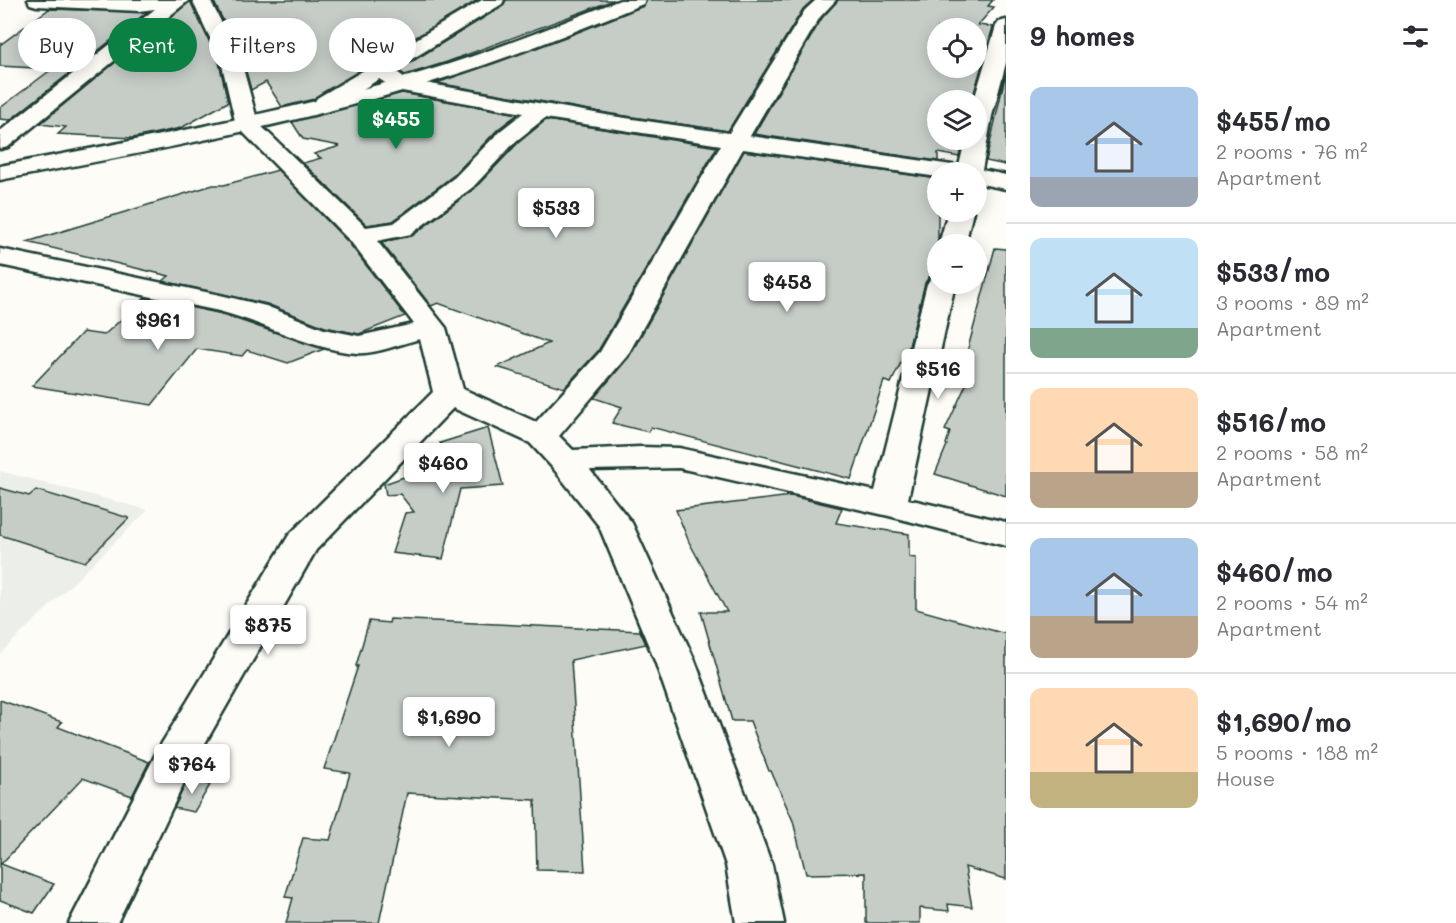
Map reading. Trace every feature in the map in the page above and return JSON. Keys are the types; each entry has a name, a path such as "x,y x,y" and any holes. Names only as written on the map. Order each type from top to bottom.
{"street":[{"path":"37,0 139,5 195,1"},
{"path":"416,47 495,0"},
{"path":"0,173 247,124 402,84 505,51 636,0"},
{"path":"541,436 612,356 735,142 812,14 826,0"},
{"path":"195,1 231,61 247,124 360,236 432,328 449,394"},
{"path":"0,142 195,1"},
{"path":"972,162 981,116 1006,26"},
{"path":"325,103 374,72"},
{"path":"384,72 402,84 542,110 735,142 927,168"},
{"path":"360,236 402,229 464,182 508,136 542,110"},
{"path":"987,178 1006,182"},
{"path":"0,257 220,303 256,312 316,336 359,345 432,328"},
{"path":"889,505 939,294"},
{"path":"449,394 541,436 565,461 615,523 675,661 749,865 760,923"},
{"path":"93,923 174,760 302,543 449,394"},
{"path":"565,461 639,457 679,458 1006,534"}],"shaded area":[{"path":"0,471 148,510 0,654"}],"building":[{"path":"213,0 478,0 416,37 416,18 329,18 329,72 359,72 314,99 282,107 266,82 251,90 246,72 317,72 317,18 222,18"},
{"path":"506,0 614,0 416,72 416,59 503,6"},
{"path":"647,0 813,0 803,9 728,131 612,114 437,83 644,6"},
{"path":"838,0 993,0 988,6 994,7 984,18 927,18 927,78 978,78 975,90 927,90 927,150 961,150 959,157 938,153 938,161 754,134 822,18"},
{"path":"190,1 209,41 209,72 221,72 228,102 181,128 133,138 58,134 66,127 40,124 108,68 108,72 197,72 197,18 169,18"},
{"path":"49,9 147,12 139,18 108,18 108,43 96,52 96,18 37,18"},
{"path":"987,26 993,27 987,48"},
{"path":"18,32 18,67 0,66 0,45"},
{"path":"48,72 71,72 10,120 0,119 0,108"},
{"path":"1006,72 1006,165 986,161"},
{"path":"402,93 518,114 498,129 454,175 393,221 367,225 303,163 321,158 314,154 340,146 303,139 292,122"},
{"path":"546,120 717,147 598,351 564,388 497,367 549,343 438,303 431,306 381,242 412,236 474,189 518,143"},
{"path":"744,151 927,177 927,222 938,222 938,234 927,234 927,280 909,346 891,383 884,381 851,479 651,427 648,432 612,423 622,407 594,398 629,357"},
{"path":"278,170 349,243 405,316 359,334 325,327 267,304 163,281 169,276 27,242 213,185 224,185"},
{"path":"995,248 1006,249 1006,496 935,474 950,432 945,430 970,376 961,374 983,294 987,294 987,278"},
{"path":"145,298 218,313 324,349 288,363 247,350 242,356 197,349 152,405 32,386 83,332 104,335"},
{"path":"488,428 503,486 460,489 443,559 392,553 405,513 414,512 400,494 386,495 384,484 452,460 440,443"},
{"path":"0,488 29,496 36,490 129,518 85,562 0,535"},
{"path":"791,496 842,508 836,523 909,534 909,557 916,558 916,609 1006,634 1006,879 965,867 972,907 948,904 949,911 920,908 920,923 866,923 866,873 806,874 793,821 771,771 769,771 750,721 732,721 701,612 727,612 689,542 676,510"},
{"path":"390,619 640,631 646,644 571,660 585,871 537,870 535,800 407,793 379,923 286,923 293,898 285,897 303,838 330,840 350,773 324,769 358,666 356,666 369,621 389,623"},
{"path":"0,700 62,722 58,727 149,762 132,796 83,778 1,864 54,884 34,913 0,900"},
{"path":"189,777 210,785 194,812 174,808"}]}
